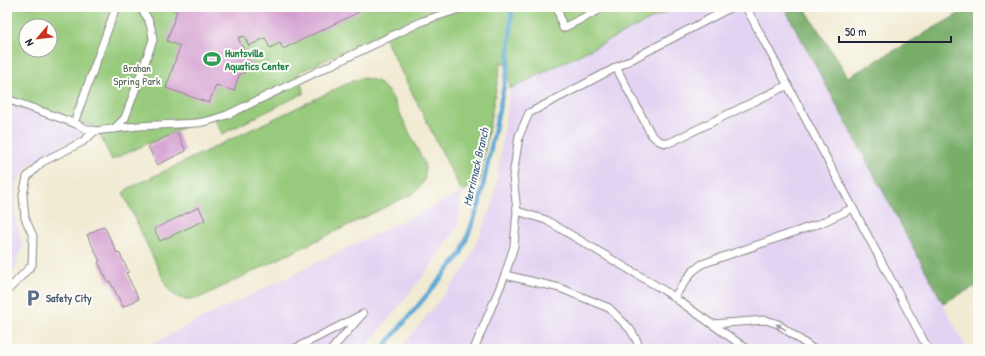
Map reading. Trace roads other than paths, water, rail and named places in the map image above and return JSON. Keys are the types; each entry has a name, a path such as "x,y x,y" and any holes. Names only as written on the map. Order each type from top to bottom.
{"lane":[{"path":"74,123 116,7"},
{"path":"114,130 126,118 153,40 152,31 147,18 138,7"},
{"path":"7,99 95,131 114,130 138,126 197,123 221,117 423,21 465,7"},
{"path":"557,7 563,28 605,7"},
{"path":"474,349 505,275 514,246 517,211 513,176 519,136 529,113 732,7"},
{"path":"746,7 928,349"},
{"path":"616,67 651,134 656,140 662,143 669,143 788,85"},
{"path":"7,289 9,289 32,265 33,236 25,218 23,195 27,178 42,162 82,142 95,131"},
{"path":"674,297 692,272 702,264 821,223 853,208"},
{"path":"517,211 546,220 674,297 747,349"},
{"path":"505,275 560,288 609,308 630,329 637,341 639,349"},
{"path":"294,349 363,314 332,349"},
{"path":"712,324 766,320 778,324 813,349"}],"waterway":[{"name":"Merrimack Branch","path":"382,349 461,254 479,205 508,67 512,7"}],"place":[{"name":"Huntsville Aquatics Center","path":"212,59"},
{"name":"Safety City","path":"33,298"}],"park label":[{"name":"Brahan Spring Park","path":"137,74"}]}
